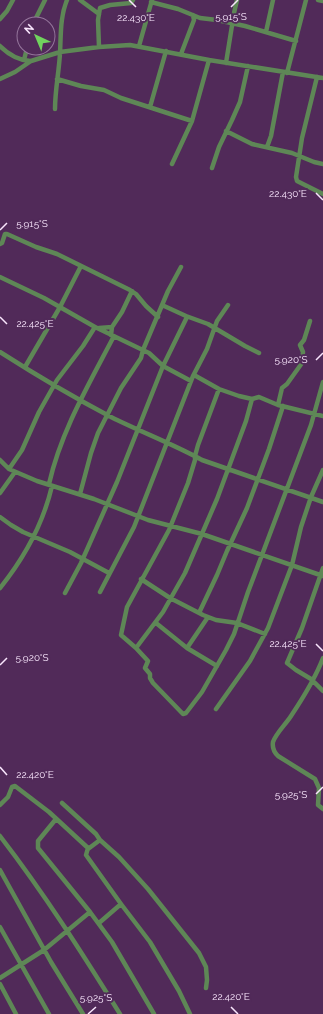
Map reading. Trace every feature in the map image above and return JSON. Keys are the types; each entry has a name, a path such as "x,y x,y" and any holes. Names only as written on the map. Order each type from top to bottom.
{"street":[{"path":"0,20 13,0"},
{"path":"37,16 45,0"},
{"path":"55,109 55,91 62,20 67,0"},
{"path":"80,0 98,14"},
{"path":"99,47 98,14 100,8 111,2 129,4 133,0"},
{"path":"226,63 238,0"},
{"path":"266,32 273,0"},
{"path":"267,147 271,136 285,73 296,41 306,0"},
{"path":"318,0 323,1"},
{"path":"139,46 151,1 178,9 194,17 233,23 296,41"},
{"path":"181,54 194,17"},
{"path":"0,79 15,72 31,61 60,52 124,45 139,46 226,63 323,78"},
{"path":"0,46 9,53 24,60 31,61"},
{"path":"150,107 166,51"},
{"path":"24,60 25,56"},
{"path":"172,164 192,121 209,60"},
{"path":"212,168 219,147 240,102 248,66"},
{"path":"317,77 298,155 296,180 323,194"},
{"path":"57,80 104,90 121,98 192,121"},
{"path":"226,131 252,144 298,155 323,164"},
{"path":"0,244 2,243 5,234 7,234 36,247 57,254 132,291 139,296 146,306 158,317"},
{"path":"25,367 60,307 81,266"},
{"path":"80,494 98,433 121,388 138,363 162,305 181,267"},
{"path":"0,277 143,350 163,366 191,381"},
{"path":"0,588 22,558 34,538 48,500 65,435 80,400 113,335 112,327 122,312 132,291"},
{"path":"162,305 214,328 259,353"},
{"path":"100,592 138,516 197,366 207,349 216,321 228,305"},
{"path":"65,593 83,558 123,470 163,366 187,316"},
{"path":"199,613 247,508 269,449 281,405 282,388 287,384 302,363 304,357 300,345 304,340 310,321"},
{"path":"97,327 112,327"},
{"path":"9,469 22,450 39,412 54,385 97,327"},
{"path":"0,352 80,400 166,444 202,460 323,502"},
{"path":"194,375 219,389 252,399 259,397 281,405 323,416"},
{"path":"219,389 195,456 188,483 171,525 127,607 121,633 122,636 148,661 145,668 150,674 150,678 153,683 164,696 184,714 189,710 202,692 232,638 315,413 323,382"},
{"path":"136,648 156,623 185,573 217,499 246,420 252,399"},
{"path":"0,460 9,469 37,481 80,494 138,516 202,534 321,576"},
{"path":"216,709 250,661 266,634 292,565 301,527 311,497 323,470"},
{"path":"0,493 15,472"},
{"path":"0,517 34,538 56,545 109,573"},
{"path":"323,568 288,663 313,681 323,691"},
{"path":"141,580 170,598 208,618 237,624 266,634"},
{"path":"187,648 208,618"},
{"path":"156,623 187,648 217,666"},
{"path":"323,658 313,681 293,714 275,738 273,747 278,756 315,780 319,788 318,805 323,809"},
{"path":"0,805 8,797 12,787 15,786 56,819 88,849"},
{"path":"62,803 119,857 148,889 199,954 206,967 206,988"},
{"path":"56,819 38,841 37,845 99,923 124,961 154,1014"},
{"path":"0,836 68,931 120,1014"},
{"path":"100,840 88,849 86,855 150,942 179,991 190,1014"},
{"path":"0,870 1,876 83,1014"},
{"path":"99,923 121,904"},
{"path":"0,978 44,950 90,912"},
{"path":"0,927 49,1014"},
{"path":"0,984 16,1014"}]}
